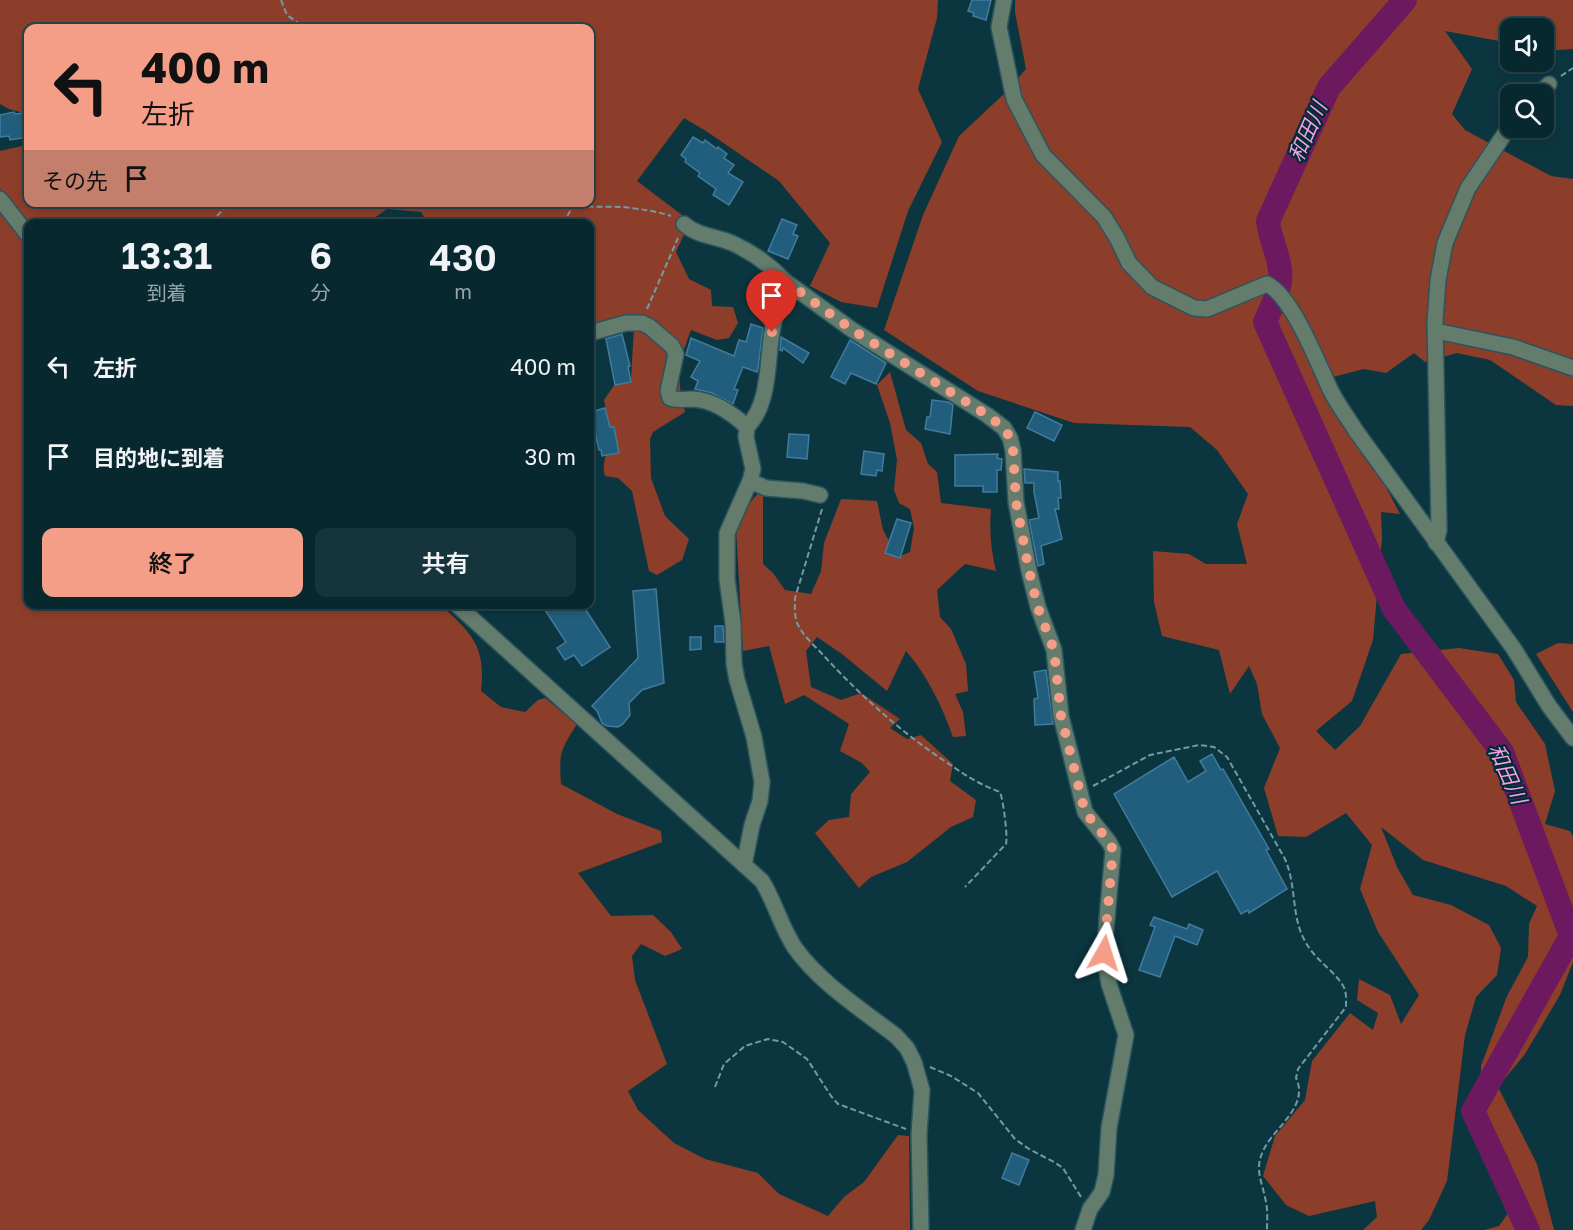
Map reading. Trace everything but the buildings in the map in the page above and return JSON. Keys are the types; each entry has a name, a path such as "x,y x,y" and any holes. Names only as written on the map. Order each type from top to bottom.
{"street":[{"path":"1004,0 999,27 1014,99 1043,155 1104,217 1129,263 1152,287 1169,297 1194,308 1207,309 1267,284 1274,288 1292,312 1333,394 1356,431 1514,649 1549,706 1573,738"},
{"path":"1436,543 1440,530 1436,331 1438,280 1445,243 1468,188 1502,138"},
{"path":"0,199 24,230"},
{"path":"684,224 692,231 732,243 753,254 785,281 851,329 987,415 1004,428 1010,438 1013,450 1016,502 1038,608 1054,650 1061,716 1085,812 1113,850 1104,953 1109,984 1126,1035 1109,1128 1106,1175 1102,1192 1090,1209 1083,1230"},
{"path":"744,865 752,825 760,801 762,782 754,736 734,664 733,623 727,579 727,533 750,482 753,469 746,437 747,427 760,408 772,332 785,281"},
{"path":"594,332 626,322 642,323 651,327 672,346 676,354 668,391 670,398 677,401 704,400 733,414 747,427"},
{"path":"1436,331 1513,347 1573,368"},
{"path":"750,482 766,488 820,495"},
{"path":"462,609 762,881 771,895 793,945 813,972 896,1036 907,1048 914,1062 922,1090 919,1135 921,1230"}],"path":[{"path":"281,0 287,15 299,24"},
{"path":"594,205 657,212 684,224 642,323"},
{"path":"216,219 225,207"},
{"path":"820,495 823,504 820,520 795,598 797,624 837,670 889,719 917,742 981,785 999,792 1002,796 1002,810 1008,835 1006,844 964,888"},
{"path":"1080,792 1150,756 1199,745 1214,747 1227,757 1292,874 1298,923 1304,940 1317,959 1343,985 1347,996 1346,1007 1298,1070 1296,1078 1299,1084 1299,1094 1287,1121 1266,1146 1260,1158 1258,1174 1266,1204 1267,1230"},
{"path":"714,1087 724,1064 745,1046 768,1039 783,1042 807,1059 838,1104 919,1135"},
{"path":"914,1062 951,1076 978,1093 1015,1139 1063,1168 1090,1209"}],"shaded area":[{"path":"0,0 938,0 937,18 918,89 942,142 908,211 877,308 841,302 810,286 830,243 779,181 684,118 637,181 690,221 676,252 689,279 711,290 712,306 733,307 738,323 729,338 717,340 691,330 683,352 680,370 680,389 685,412 653,432 650,439 651,478 665,516 689,539 682,560 657,575 649,571 632,491 618,478 605,476 604,471 605,458 613,441 604,400 615,384 631,380 634,326 594,336 594,219 425,219 421,212 387,209 373,219 24,219 0,189 0,151 24,145 24,207 594,207 594,24 24,24 24,113 0,104"},
{"path":"1015,0 1573,0 1573,49 1554,50 1554,18 1500,18 1500,41 1445,31 1472,69 1452,114 1465,130 1551,176 1573,179 1573,406 1556,405 1490,360 1457,353 1425,362 1414,353 1386,373 1364,369 1329,378 1400,514 1381,512 1382,538 1373,640 1352,701 1316,731 1335,750 1360,726 1401,654 1459,648 1498,654 1514,680 1516,702 1545,744 1555,791 1545,824 1570,831 1573,837 1573,962 1560,995 1525,1054 1498,1087 1537,1164 1554,1230 1484,1230 1499,1226 1514,1205 1508,1157 1481,1117 1481,1066 1507,996 1528,957 1529,924 1537,906 1506,886 1423,860 1381,827 1397,867 1413,895 1451,905 1489,925 1501,948 1497,975 1476,997 1465,1035 1447,1181 1429,1220 1421,1230 1363,1230 1377,1217 1375,1201 1309,1216 1286,1205 1263,1176 1275,1136 1305,1100 1312,1061 1350,1013 1373,1030 1378,1013 1357,1000 1359,979 1390,995 1401,1024 1419,995 1378,932 1360,889 1372,845 1346,813 1306,837 1278,836 1264,788 1280,748 1262,714 1257,684 1249,666 1230,694 1219,650 1162,636 1154,602 1153,551 1189,554 1206,564 1247,564 1237,524 1248,494 1217,450 1190,427 1074,423 978,391 884,330 923,215 959,136 1006,92 1026,69 1015,12"},
{"path":"0,211 24,240 24,609 445,609 469,633 479,652 481,691 501,707 525,712 538,700 545,698 577,724 562,752 561,784 617,814 661,831 662,842 578,873 611,916 653,915 671,932 682,949 665,956 641,944 632,956 635,980 667,1064 628,1091 638,1110 674,1143 705,1159 758,1173 779,1194 828,1216 844,1197 864,1182 898,1135 909,1136 910,1230 0,1230"},
{"path":"890,372 906,430 921,443 928,464 937,472 941,503 991,509 991,540 996,571 965,564 937,590 940,617 951,629 966,664 968,691 955,694 963,712 966,736 953,737 933,691 921,670 906,651 887,691 842,654 817,637 806,651 811,687 841,700 861,693 900,719 890,728 907,739 921,735 953,764 950,781 976,800 973,817 951,827 907,862 871,877 859,888 815,833 829,820 849,817 851,794 870,772 862,763 840,751 849,724 804,695 785,704 769,646 743,651 736,529 745,508 763,488 763,564 773,573 785,590 811,594 821,571 824,543 841,499 877,501 883,530 898,557 910,552 914,528 910,509 899,503 894,490 897,460 890,423 877,385"},
{"path":"1558,643 1573,644 1573,712 1536,654"}],"waterway":[{"name":"和田川","path":"1279,286 1279,262 1268,221 1329,87 1405,0"},
{"name":"和田川","path":"1276,297 1265,322 1394,609 1502,752 1571,936 1473,1111 1528,1230"}],"route":[{"path":"772,332 785,281 851,329 987,415 1004,428 1010,438 1013,450 1016,502 1029,571 1038,608 1054,650 1061,716 1085,812 1113,850 1104,953"}]}
